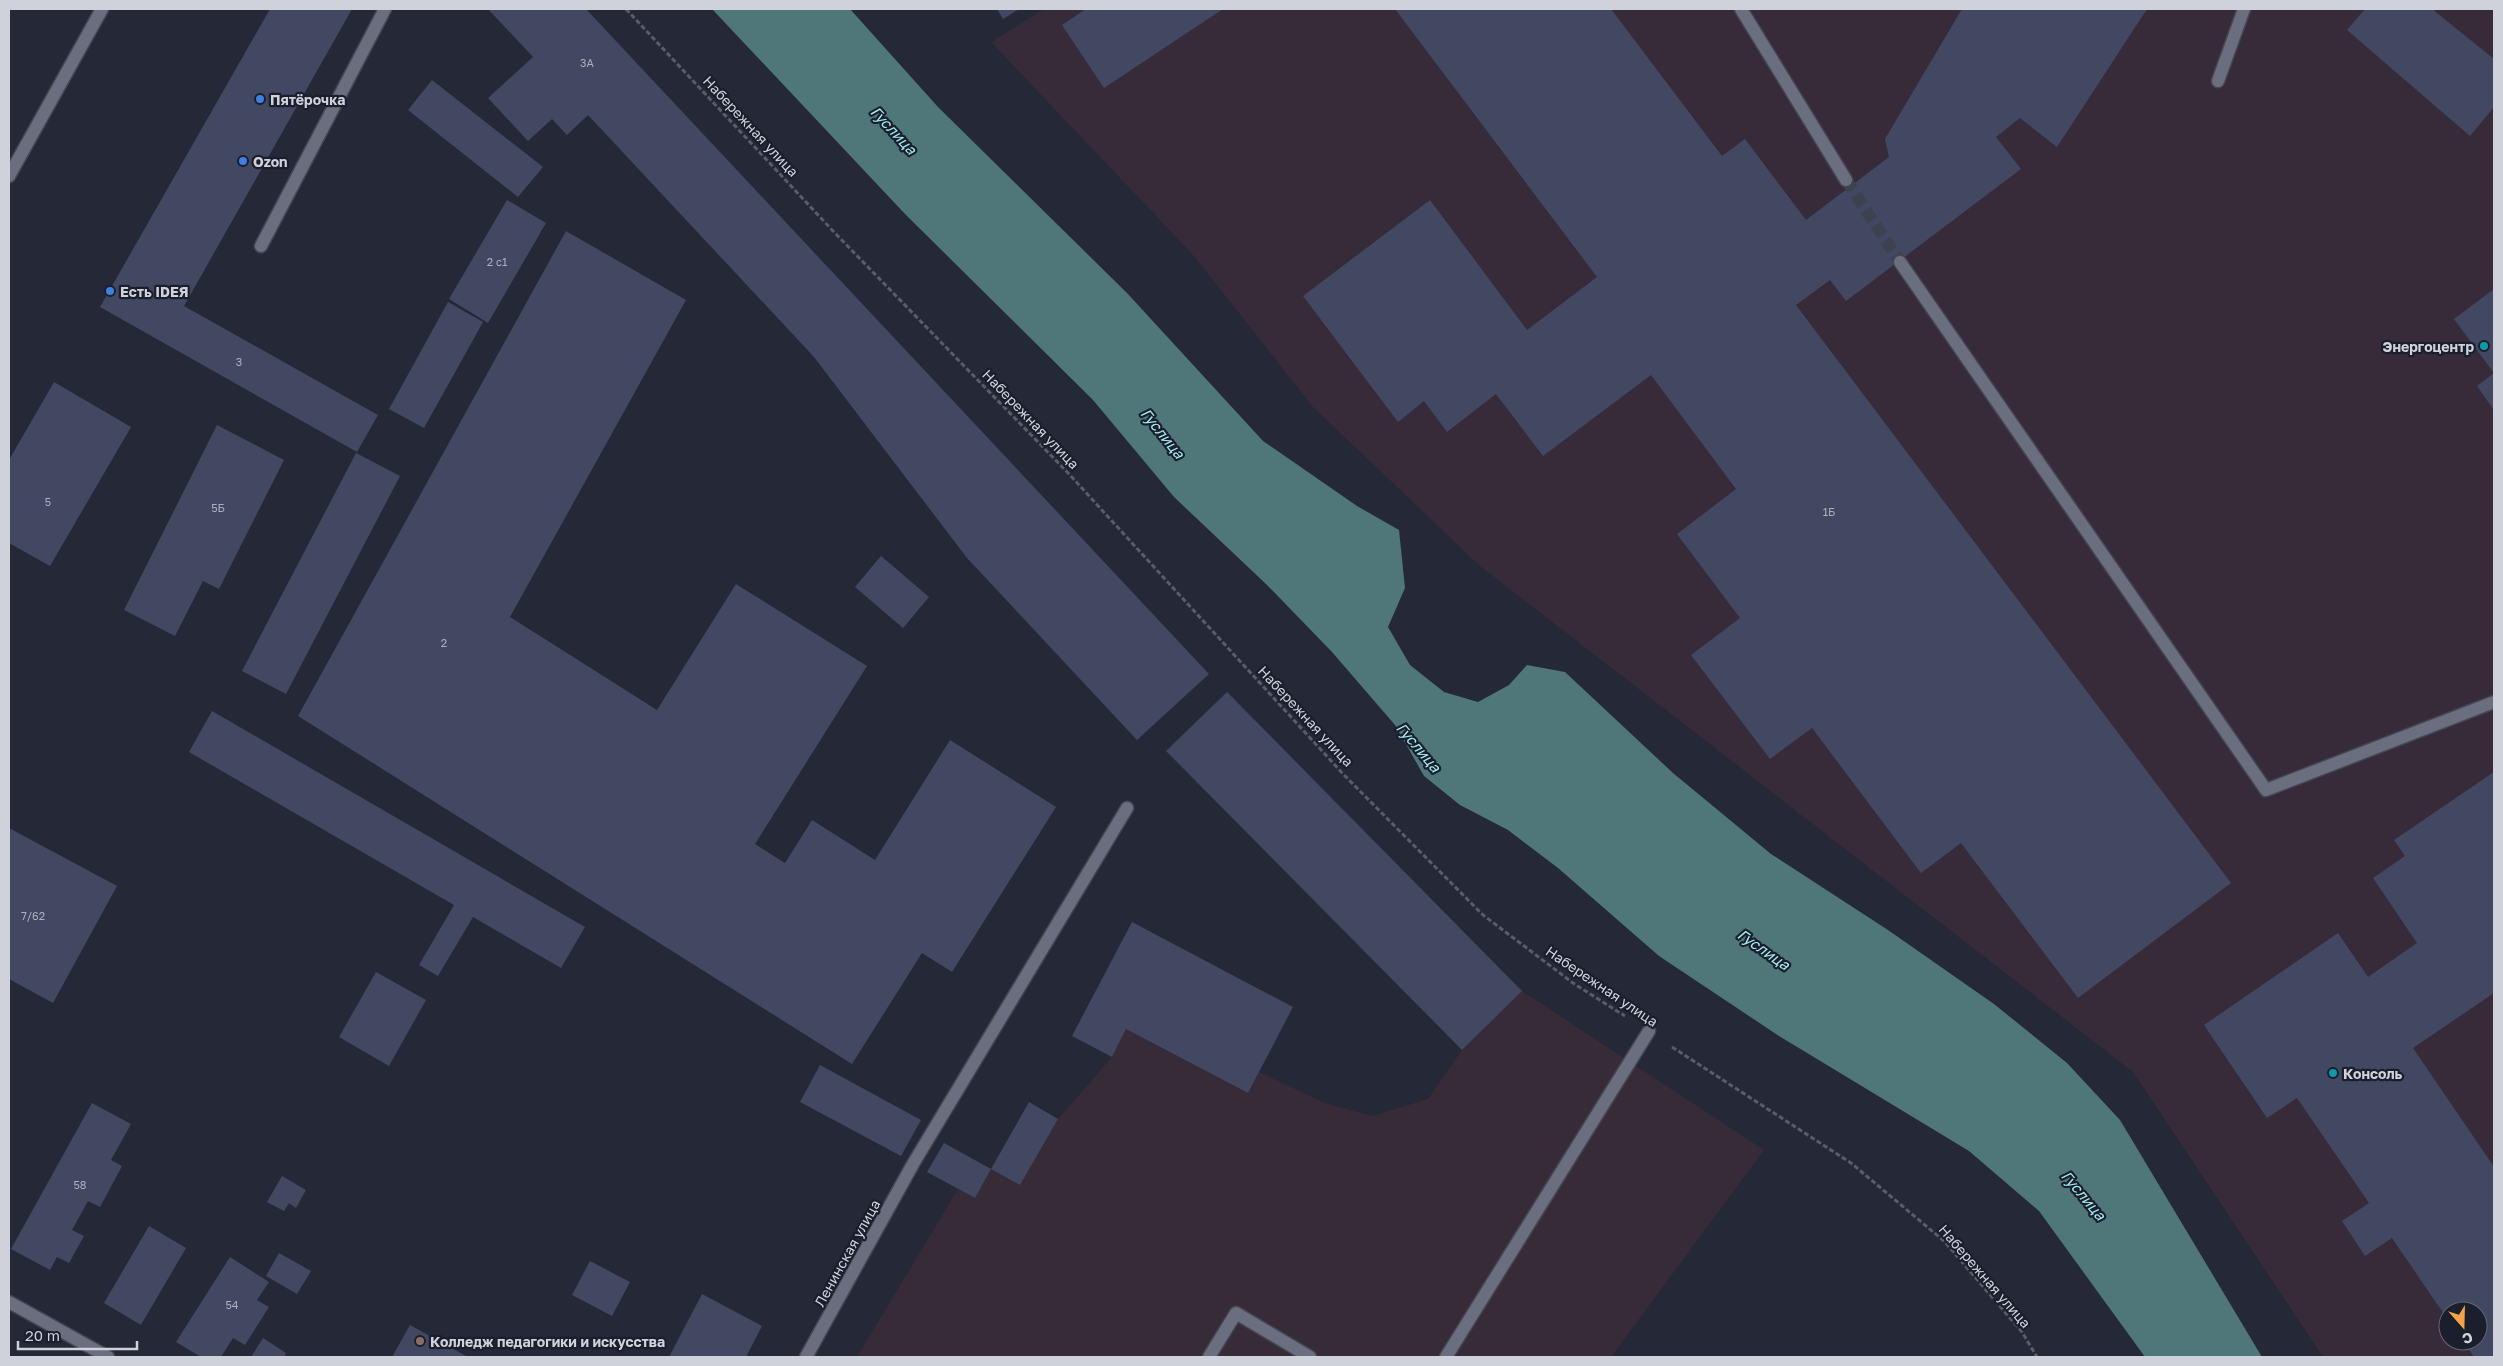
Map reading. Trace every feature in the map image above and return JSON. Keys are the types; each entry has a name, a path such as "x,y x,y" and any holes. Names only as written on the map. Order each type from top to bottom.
{"street":[{"path":"9,176 102,9"},
{"path":"261,246 385,9"},
{"path":"1741,9 1846,180"},
{"path":"2218,81 2244,9"},
{"path":"1900,262 2266,790 2494,702"},
{"name":"Ленинская улица","path":"806,1357 914,1164 1127,808"},
{"path":"1446,1357 1649,1031"},
{"path":"9,1302 108,1357"},
{"path":"1208,1357 1236,1313 1310,1357"}],"path":[{"name":"Набережная улица","path":"626,9 833,232 1068,474 1344,774 1483,915 1573,983 1851,1163 1944,1241 2022,1332 2037,1357"}],"shaded area":[{"path":"1044,9 2494,9 2494,1357 2323,1357 2133,1072 1480,566 1313,407 1194,256 991,42"},
{"path":"1522,991 1764,1150 1611,1357 857,1357 958,1189 975,1198 991,1169 1020,1185 1058,1119 1112,1057 1126,1029 1248,1093 1259,1072 1325,1103 1372,1116 1428,1099 1462,1050"}],"water":[{"name":"Гуслица","path":"712,9 850,9 938,107 1127,293 1263,441 1357,506 1399,530 1405,588 1388,627 1410,665 1444,692 1478,702 1509,685 1527,665 1565,672 1673,773 1771,854 1888,930 1994,1004 2067,1063 2120,1120 2262,1357 2145,1357 2039,1211 1969,1151 1779,1036 1659,956 1558,868 1508,830 1460,805 1424,776 1395,725 1332,652 1267,585 1174,497 1093,400 905,214"}],"building":[{"path":"270,9 352,9 184,306 378,415 357,452 100,307"},
{"path":"488,9 586,9 1209,674 1137,740 967,558 814,357 588,115 567,135 552,119 528,141 488,98 533,57"},
{"path":"997,9 1019,9 1003,19"},
{"path":"1086,9 1223,9 1104,88 1062,25"},
{"path":"1395,9 1611,9 1722,156 1745,139 1806,220 1889,157 1885,139 1962,9 2147,9 2057,147 2020,118 1996,137 2021,169 1846,301 1830,280 1796,305 2231,883 2078,998 1961,843 1921,873 1812,728 1770,759 1691,655 1740,618 1677,534 1736,489 1651,375 1543,456 1496,394 1447,432 1424,401 1398,422 1303,296 1430,200 1527,330 1597,277"},
{"path":"2365,9 2432,9 2494,59 2494,107 2470,136 2347,30"},
{"path":"432,80 543,167 518,197 408,110"},
{"path":"507,200 546,223 488,323 449,299"},
{"path":"566,231 686,300 510,617 657,710 736,584 867,666 755,844 785,863 812,820 875,860 950,740 1056,807 952,972 922,953 852,1064 298,716"},
{"name":"Энергоцентр","path":"2494,289 2494,373 2454,319"},
{"path":"448,302 483,322 424,428 389,409"},
{"path":"2494,373 2494,410 2477,386"},
{"path":"54,382 131,427 50,566 9,543 9,460"},
{"path":"217,425 284,460 219,589 203,581 175,636 124,610"},
{"path":"356,453 400,476 286,694 242,671"},
{"path":"881,556 929,597 903,628 855,587"},
{"path":"1227,692 1522,991 1462,1050 1166,751"},
{"path":"212,711 585,927 561,968 473,917 438,976 419,965 454,905 189,752"},
{"name":"Консоль","path":"2494,772 2494,993 2413,1048 2494,1167 2494,1357 2474,1357 2470,1351 2488,1351 2488,1301 2438,1301 2438,1305 2392,1238 2365,1256 2342,1221 2369,1203 2297,1098 2267,1118 2204,1025 2338,933 2368,977 2417,943 2373,878 2405,856 2394,840"},
{"path":"9,828 117,886 53,1003 9,979"},
{"path":"1132,922 1293,1007 1248,1093 1126,1029 1112,1057 1072,1036"},
{"path":"376,972 426,1000 389,1066 339,1037"},
{"path":"820,1065 921,1120 901,1156 800,1102"},
{"path":"1029,1102 1058,1119 1020,1185 991,1169"},
{"path":"92,1103 131,1124 111,1160 122,1166 100,1207 88,1201 72,1230 84,1236 69,1263 57,1257 50,1270 11,1249"},
{"path":"944,1143 991,1169 975,1198 927,1172"},
{"path":"282,1176 306,1190 296,1208 289,1203 284,1211 267,1202"},
{"path":"149,1226 186,1248 141,1325 104,1303"},
{"path":"279,1253 311,1271 297,1294 266,1276"},
{"path":"230,1257 269,1282 257,1300 269,1307 245,1345 233,1338 221,1357 201,1357 176,1342"},
{"path":"590,1261 630,1282 612,1316 572,1295"},
{"path":"702,1294 762,1326 746,1357 669,1357"},
{"name":"Колледж педагогики и искусства","path":"410,1325 468,1357 392,1357"},
{"path":"263,1338 286,1353 284,1357 251,1357"}],"tunnel":[{"path":"1846,180 1900,262"}],"place":[{"name":"Пятёрочка","path":"260,99"},
{"name":"Ozon","path":"243,161"},
{"name":"Есть IDЕЯ","path":"110,291"},
{"name":"Энергоцентр","path":"2484,346"},
{"name":"Консоль","path":"2333,1073"},
{"name":"Колледж педагогики и искусства","path":"420,1341"}]}
